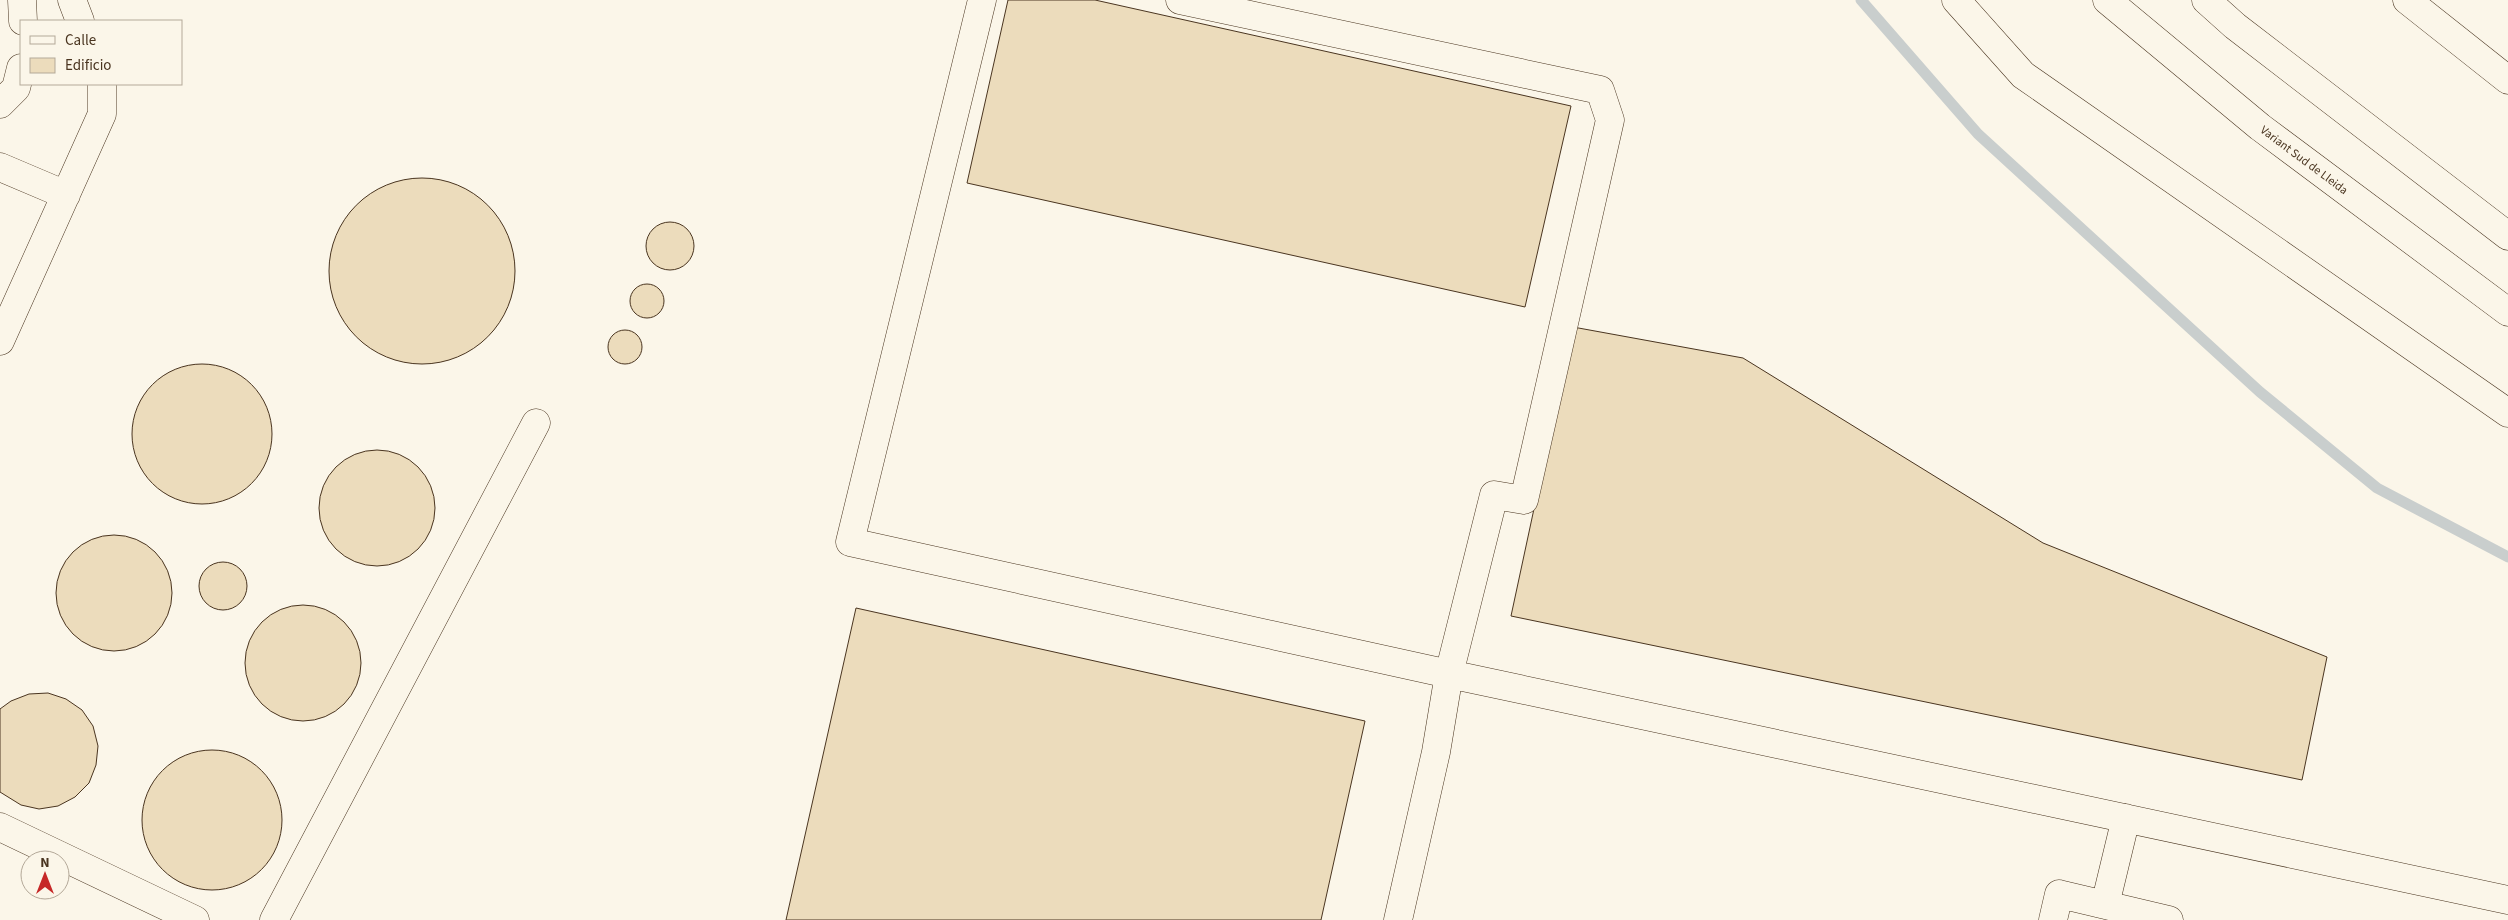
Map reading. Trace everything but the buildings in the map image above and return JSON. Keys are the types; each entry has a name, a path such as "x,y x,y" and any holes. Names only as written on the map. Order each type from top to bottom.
{"main road":[{"path":"22,0 23,20"},
{"path":"72,0 80,20"},
{"path":"982,0 850,542 1450,674 2508,900"},
{"path":"1180,0 1600,90 1610,120 1524,500 1494,495 1450,674 1436,752 1398,920"},
{"path":"1956,0 2023,75 2508,413"},
{"name":"Variant Sud de Lleida","path":"2107,0 2260,127 2508,312"},
{"path":"2206,0 2235,26 2508,236"},
{"path":"2408,0 2508,80"},
{"path":"0,104 16,88 20,72"},
{"path":"0,341 102,114 102,85"},
{"path":"0,167 66,195"},
{"path":"274,920 536,423"},
{"path":"2105,905 2126,818"},
{"path":"0,827 195,920"},
{"path":"2053,920 2059,894 2169,920"}],"waterway":[{"path":"1861,0 1978,134 2260,392 2377,488 2508,557"}]}
